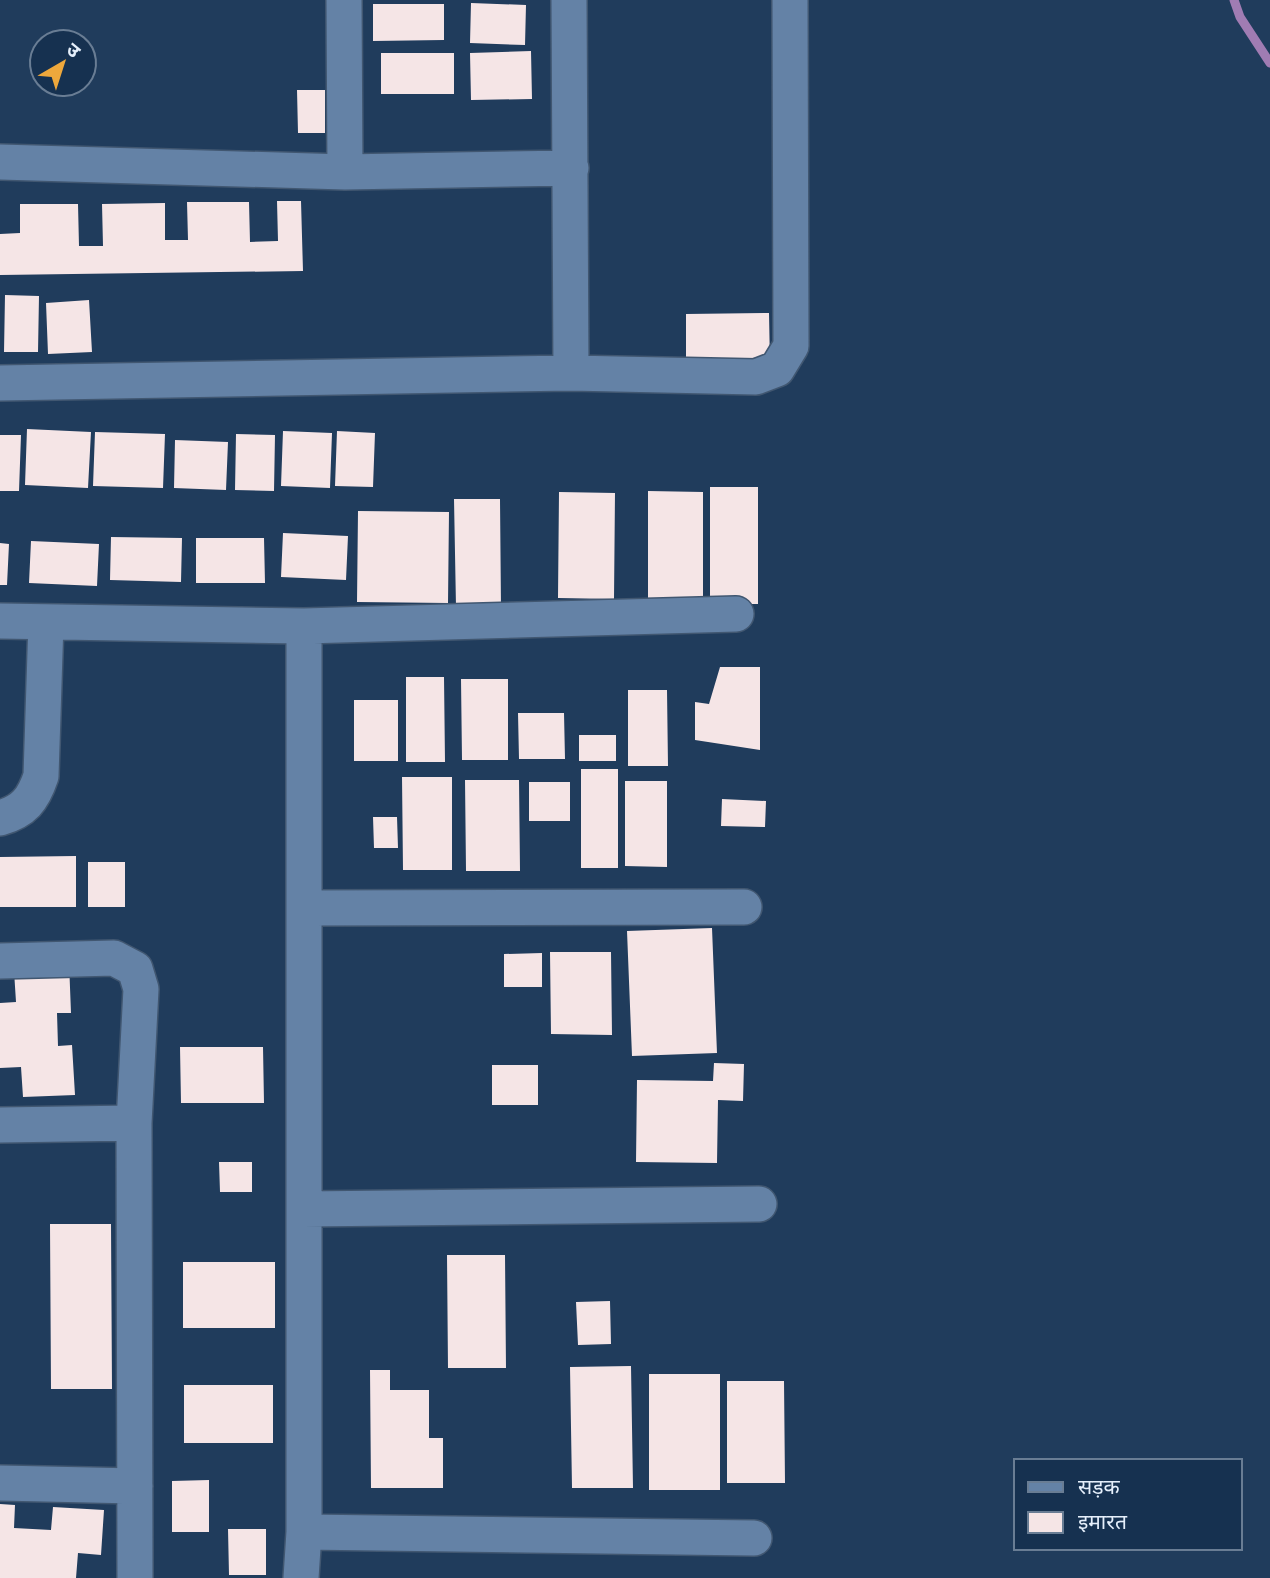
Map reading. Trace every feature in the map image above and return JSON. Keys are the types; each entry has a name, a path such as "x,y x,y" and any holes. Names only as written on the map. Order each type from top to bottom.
{"street":[{"path":"344,0 345,172"},
{"path":"569,0 571,373"},
{"path":"0,383 571,373 756,377 777,369 791,346 790,0"},
{"path":"0,162 345,172 571,168"},
{"path":"0,621 304,626 736,614"},
{"path":"0,818 22,809 34,797 41,776 46,622"},
{"path":"301,1578 304,1532 304,626"},
{"path":"304,908 744,907"},
{"path":"0,961 114,958 135,969 141,989 134,1123 135,1578"},
{"path":"0,1125 134,1123"},
{"path":"304,1209 759,1204"},
{"path":"0,1483 135,1486"},
{"path":"304,1532 754,1538"}],"building":[{"path":"471,3 526,5 525,45 470,43"},
{"path":"373,4 444,4 444,40 373,41"},
{"path":"531,51 532,99 471,100 470,53"},
{"path":"381,53 454,53 454,94 381,94"},
{"path":"297,90 325,90 325,133 298,133"},
{"path":"277,201 301,201 303,271 0,275 0,234 20,233 20,204 78,204 79,246 103,246 102,204 165,203 165,240 188,240 187,202 249,202 250,242 278,241"},
{"path":"5,295 39,296 38,352 4,352"},
{"path":"89,300 92,352 48,354 46,303"},
{"path":"769,313 770,365 686,365 686,314"},
{"path":"27,429 91,432 88,488 25,485"},
{"path":"283,431 332,433 330,488 281,486"},
{"path":"337,431 375,433 373,487 335,486"},
{"path":"95,432 165,434 163,488 93,486"},
{"path":"236,434 275,435 274,491 235,490"},
{"path":"0,435 21,435 19,491 0,491"},
{"path":"175,440 228,442 226,490 174,488"},
{"path":"710,487 758,487 758,604 710,604"},
{"path":"648,491 703,492 703,599 648,599"},
{"path":"559,492 615,493 614,599 558,598"},
{"path":"454,499 500,499 501,607 456,607"},
{"path":"358,511 449,512 448,603 357,602"},
{"path":"283,533 348,536 346,580 281,577"},
{"path":"111,537 182,538 181,582 110,580"},
{"path":"196,538 264,538 265,583 196,583"},
{"path":"31,541 99,544 97,586 29,583"},
{"path":"0,543 9,544 7,585 0,585"},
{"path":"720,667 760,667 760,750 695,740 695,702 709,704"},
{"path":"406,677 444,677 445,762 406,762"},
{"path":"461,679 508,679 508,760 462,760"},
{"path":"628,690 667,690 668,766 628,766"},
{"path":"354,700 398,700 398,761 354,761"},
{"path":"518,713 564,713 565,759 519,759"},
{"path":"579,735 616,735 616,761 579,761"},
{"path":"581,769 618,769 618,868 581,868"},
{"path":"402,777 452,777 452,870 403,870"},
{"path":"465,780 519,780 520,871 466,871"},
{"path":"625,781 667,781 667,867 625,866"},
{"path":"529,782 570,782 570,821 529,821"},
{"path":"722,799 766,801 765,827 721,826"},
{"path":"373,817 397,817 398,848 374,848"},
{"path":"76,856 76,907 0,907 0,857"},
{"path":"88,862 125,862 125,907 88,907"},
{"path":"712,928 717,1053 632,1056 627,931"},
{"path":"550,952 611,952 612,1035 551,1034"},
{"path":"542,953 542,987 504,987 504,954"},
{"path":"69,962 71,1013 57,1013 58,1046 72,1045 75,1095 23,1097 21,1067 0,1068 0,1003 16,1002 14,971"},
{"path":"180,1047 263,1047 264,1103 181,1103"},
{"path":"714,1063 744,1064 743,1101 718,1100 717,1163 636,1162 637,1080 713,1081"},
{"path":"492,1065 538,1065 538,1105 492,1105"},
{"path":"219,1162 252,1162 252,1192 220,1192"},
{"path":"50,1224 111,1224 112,1389 51,1389"},
{"path":"447,1255 505,1255 506,1368 448,1368"},
{"path":"183,1262 275,1262 275,1328 183,1328"},
{"path":"610,1301 611,1344 578,1345 576,1302"},
{"path":"631,1366 633,1488 572,1488 570,1367"},
{"path":"370,1370 390,1370 390,1390 429,1390 429,1438 443,1438 443,1488 371,1488"},
{"path":"649,1374 720,1374 720,1490 649,1490"},
{"path":"727,1381 784,1381 785,1483 727,1483"},
{"path":"184,1385 273,1385 273,1443 184,1443"},
{"path":"209,1480 209,1532 172,1532 172,1481"},
{"path":"0,1504 15,1505 14,1528 51,1530 53,1507 104,1510 101,1555 78,1553 76,1578 0,1578"},
{"path":"228,1529 266,1529 266,1575 229,1575"}],"waterway":[{"path":"1234,0 1240,17 1270,63"}]}
